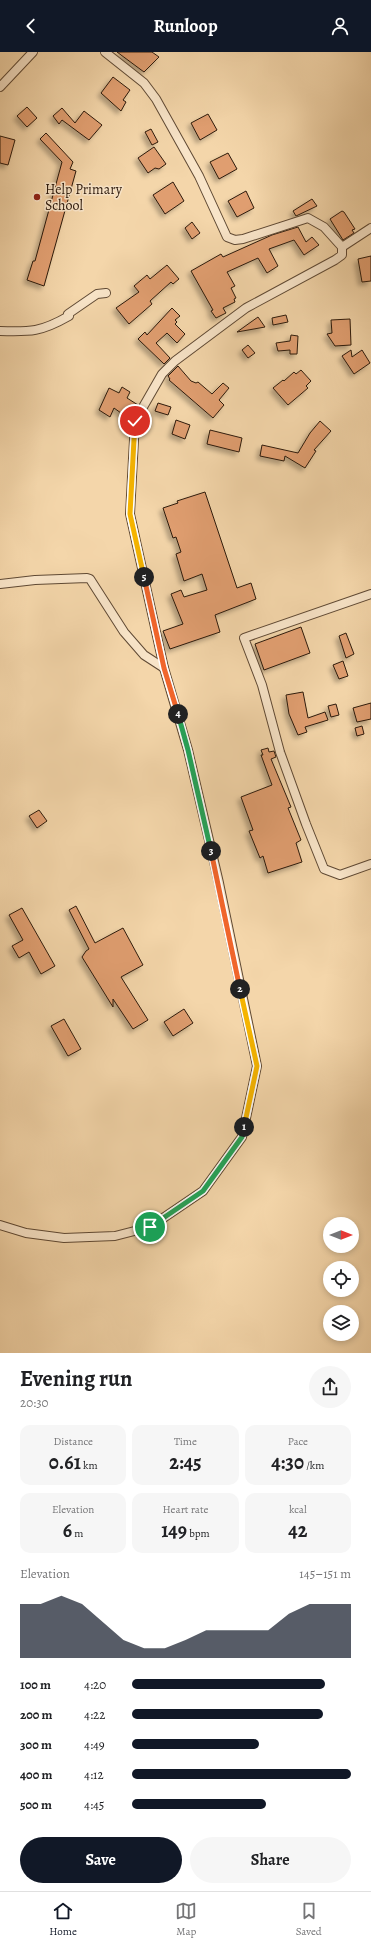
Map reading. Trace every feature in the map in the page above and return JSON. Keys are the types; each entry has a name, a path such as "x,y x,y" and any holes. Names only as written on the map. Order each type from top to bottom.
{"street":[{"path":"0,87 33,52"},
{"path":"0,1225 26,1233 64,1238 115,1236 150,1227 203,1191 242,1137 257,1066 216,868 188,750 164,668 130,514 135,421 162,374 175,361 246,308 342,255 342,247 324,227 308,218 243,239 235,240 227,237 199,176 156,99 144,83 105,52"},
{"path":"342,247 371,228"},
{"path":"0,331 30,332 50,327 69,316 68,314 96,294 106,293"},
{"path":"0,584 35,580 90,579 129,638 144,655 164,668"},
{"path":"371,594 244,638 262,685 280,752 324,869 340,875 371,864"}],"building":[{"path":"117,52 152,52 159,57 144,72"},
{"path":"113,77 130,90 123,100 126,102 121,111 101,93"},
{"path":"27,107 37,118 27,127 17,116"},
{"path":"62,108 75,123 84,111 102,125 89,140 62,120 59,124 53,116"},
{"path":"208,114 217,130 200,140 191,123"},
{"path":"151,129 158,142 152,145 145,132"},
{"path":"46,133 73,162 70,169 76,171 44,286 27,280 33,261 35,261 62,162 40,139"},
{"path":"0,136 15,140 8,165 0,163"},
{"path":"154,147 166,164 159,169 155,168 148,173 138,158"},
{"path":"228,153 237,169 219,179 210,162"},
{"path":"173,182 184,201 165,214 153,195"},
{"path":"246,191 254,208 237,217 228,201"},
{"path":"312,199 317,206 296,216 293,211"},
{"path":"342,211 355,229 352,230 354,233 343,240 330,219"},
{"path":"192,222 200,233 192,239 185,228"},
{"path":"298,227 306,242 312,237 319,245 304,255 294,240 269,249 278,266 267,273 258,258 227,272 235,286 231,288 236,298 234,299 235,302 223,308 226,313 216,318 191,271 221,254 223,257 272,235"},
{"path":"371,256 371,281 362,282 358,259"},
{"path":"167,265 179,279 173,284 171,282 150,301 152,304 129,324 116,308 139,292 134,286 147,275 150,279"},
{"path":"172,308 180,316 175,320 177,322 175,324 185,334 177,343 167,333 156,343 170,358 164,364 138,339 145,332 147,335"},
{"path":"286,315 288,322 273,325 272,318"},
{"path":"258,317 265,327 237,332"},
{"path":"350,319 351,345 335,346 327,334 332,333 331,320"},
{"path":"291,335 298,336 297,354 290,354 290,350 278,351 276,343 290,341"},
{"path":"248,345 255,353 248,358 242,350"},
{"path":"351,350 352,357 362,350 370,363 354,374 342,356"},
{"path":"178,366 191,381 196,383 198,382 212,394 223,383 229,388 219,400 224,405 213,418 169,380 170,379 168,376"},
{"path":"301,370 311,381 306,386 308,388 288,405 273,388 294,372 296,374"},
{"path":"122,387 130,392 127,398 138,405 131,416 130,415 128,418 114,408 110,417 99,410 109,388 119,393"},
{"path":"158,403 171,407 168,415 155,411"},
{"path":"176,420 190,425 185,439 172,434"},
{"path":"320,421 331,431 314,450 316,451 305,468 285,456 284,461 260,456 262,445 298,453 310,433"},
{"path":"210,430 242,438 239,452 207,444"},
{"path":"205,492 237,588 251,583 256,599 215,615 220,632 170,649 163,631 183,624 171,594 181,590 184,597 207,590 202,574 184,581 176,554 181,552 176,537 173,538 163,508 178,503 177,501"},
{"path":"301,627 310,653 264,670 255,644"},
{"path":"346,633 354,654 346,658 339,636"},
{"path":"343,661 348,676 339,679 333,665"},
{"path":"303,692 308,718 325,712 328,720 305,727 307,732 298,735 289,714 286,695"},
{"path":"371,703 371,719 357,722 353,708"},
{"path":"336,704 339,715 331,717 328,706"},
{"path":"362,726 364,734 357,736 355,728"},
{"path":"268,748 269,752 274,751 276,757 271,759 291,807 288,808 301,840 296,843 302,862 268,873 263,856 260,858 249,831 253,830 241,797 272,785 261,755 263,755 261,750"},
{"path":"39,810 47,821 37,828 29,816"},
{"path":"76,906 95,943 123,928 143,965 121,977 148,1020 133,1029 113,999 113,1007 82,957 89,949 69,910"},
{"path":"22,908 55,966 41,974 29,952 19,958 12,946 23,940 9,915"},
{"path":"184,1009 193,1023 173,1036 164,1022"},
{"path":"64,1019 81,1049 68,1056 51,1026"}],"place":[{"name":"Help Primary School","path":"37,197"}],"route":[{"path":"135,421 130,514 164,668 188,750 219,883 257,1066 242,1137 203,1191 150,1227"}]}
